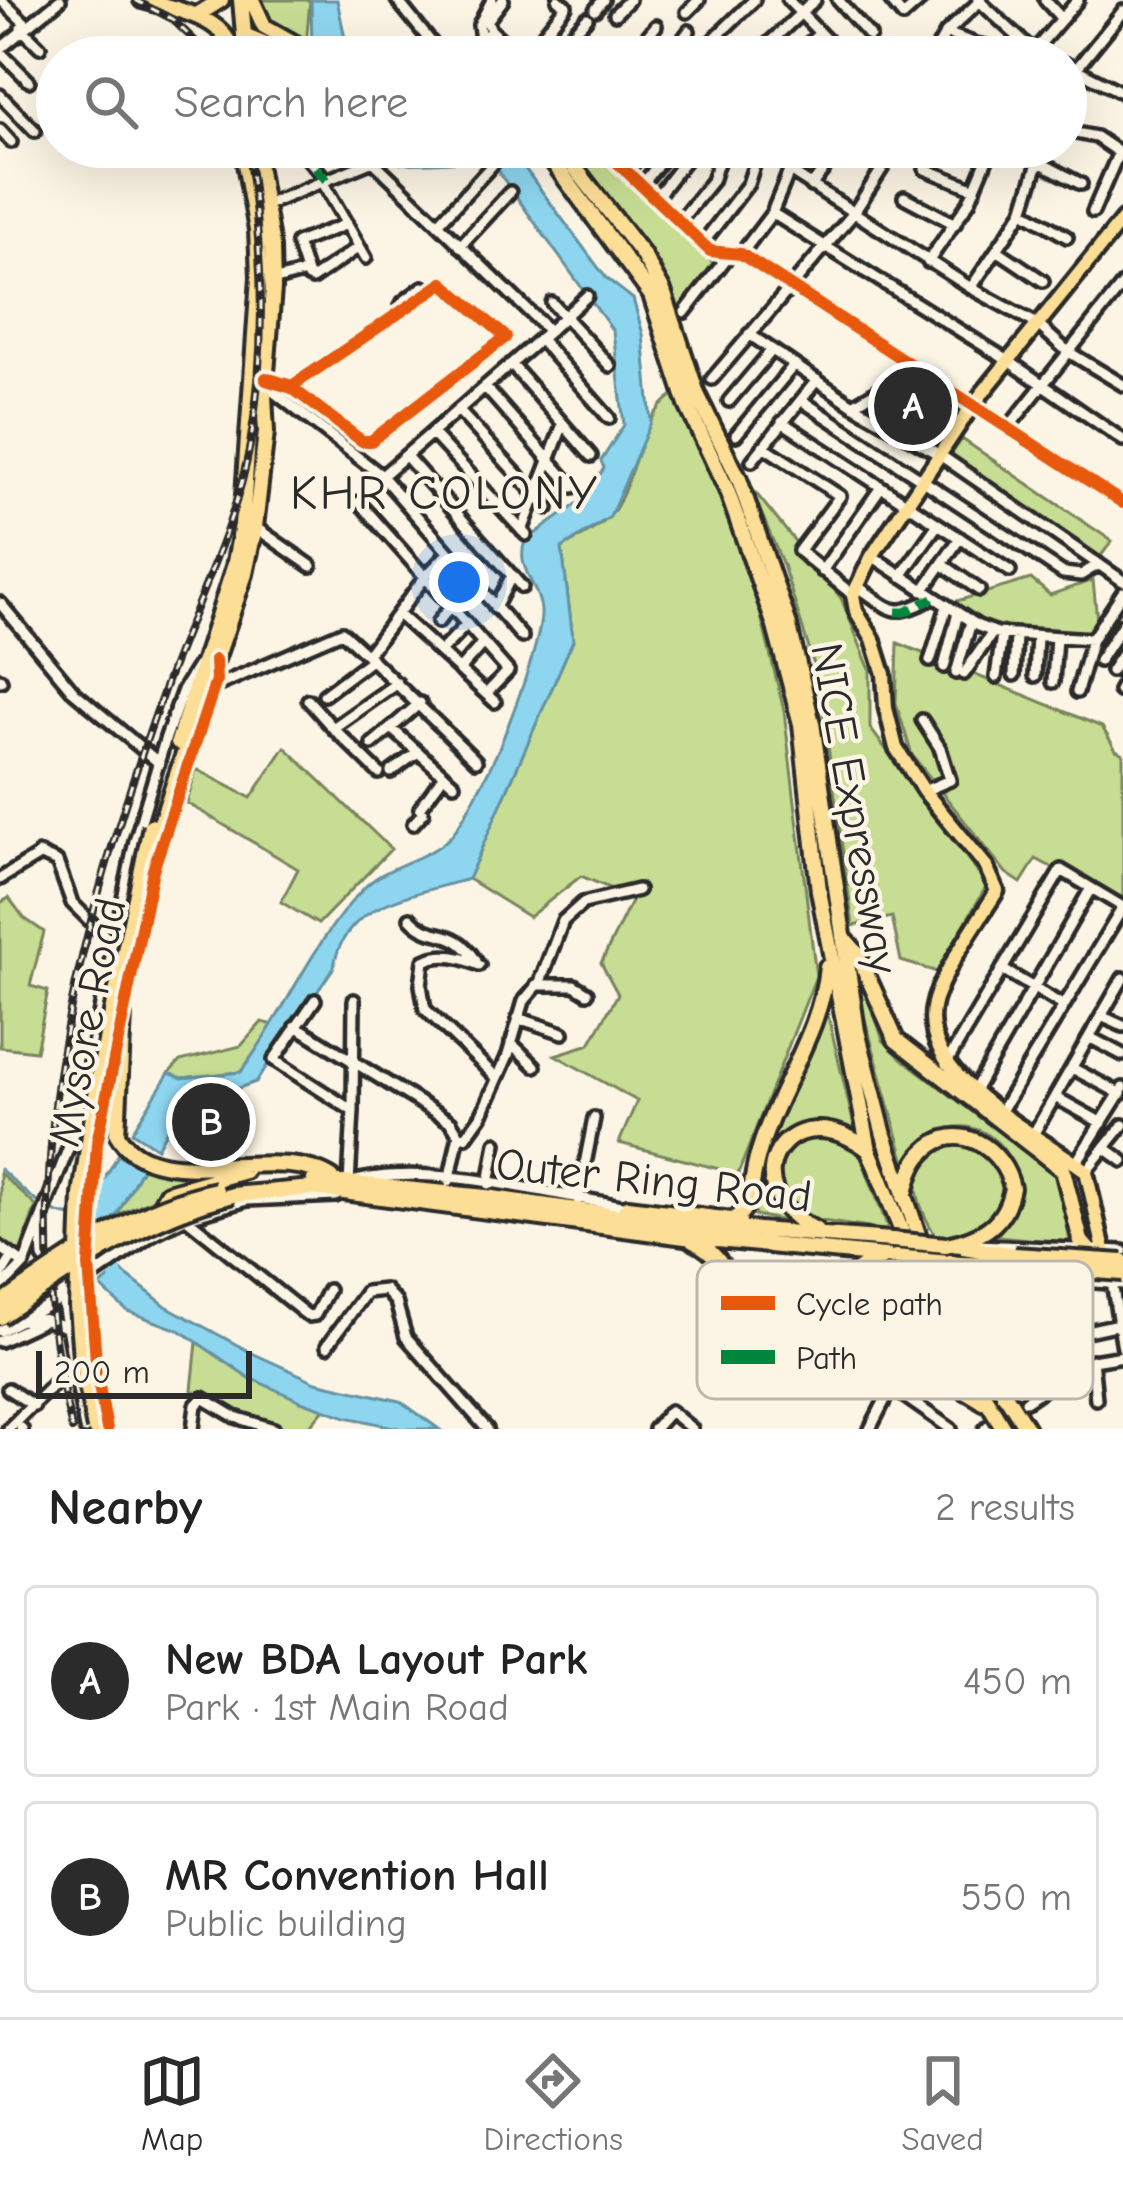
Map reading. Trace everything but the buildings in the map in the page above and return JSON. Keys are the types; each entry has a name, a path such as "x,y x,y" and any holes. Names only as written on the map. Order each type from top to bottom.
{"highway":[{"path":"142,0 197,15 225,36"},
{"path":"197,15 221,0"},
{"path":"238,36 241,0"},
{"path":"252,0 264,26 279,36"},
{"name":"Mysore Road","path":"210,684 208,661 242,525 259,278 257,230 246,168"},
{"name":"Mysore Road","path":"155,827 193,692 245,574 255,527 266,432 272,281 259,168"},
{"name":"NICE Expressway","path":"557,168 651,296 687,405 727,490 773,623 800,724 869,1150 914,1261"},
{"name":"NICE Expressway","path":"575,168 642,254 663,291 697,394 739,479 788,622 812,723 835,939 904,1198 933,1261"},
{"path":"103,1428 83,1306 91,1148 155,827 210,684"},
{"path":"736,1218 748,1203 758,1156 822,1003 835,939 857,953 896,1040 1063,1170 1082,1241 1096,1250"},
{"path":"123,1015 115,1113 117,1134 136,1157 185,1167 212,1163 321,1171 344,1186"},
{"path":"825,1234 791,1216 778,1201 771,1181 776,1155 792,1138 823,1128 850,1136 869,1150"},
{"path":"904,1198 917,1161 938,1142 966,1137 1000,1157 1012,1188 1001,1218 972,1240 946,1245"},
{"path":"58,1281 94,1268 123,1250 149,1225 166,1193 233,1173 280,1166"},
{"name":"Outer Ring Road","path":"232,1191 448,1185 754,1230 965,1246 1014,1260"},
{"name":"Outer Ring Road","path":"344,1186 685,1237 937,1261"},
{"path":"0,1304 78,1251 153,1210 232,1191"},
{"path":"1,1325 131,1231 232,1191"},
{"path":"625,1212 736,1218 754,1230"},
{"path":"685,1237 721,1261"},
{"path":"881,1261 890,1257"},
{"path":"1014,1260 1068,1261"},
{"path":"1014,1260 1019,1261"},
{"name":"Outer Ring Road","path":"996,1261 1014,1260"},
{"path":"1093,1261 1123,1262"},
{"path":"980,1399 988,1404"},
{"name":"NICE Expressway","path":"985,1399 1004,1429"},
{"name":"NICE Expressway","path":"1006,1399 1027,1429"}],"main road":[{"path":"1096,1250 1081,1167 974,1091 946,1064 935,1039 934,1001 997,891 986,866 924,791 896,748 884,674 873,639 856,610 855,591 872,556 972,406 1123,219"}],"street":[{"path":"1,0 36,42"},
{"path":"29,81 2,45 60,0"},
{"path":"398,0 426,36"},
{"path":"481,36 478,25 492,0"},
{"path":"498,36 487,21 503,0"},
{"path":"540,36 566,7 558,0"},
{"path":"615,14 629,0"},
{"path":"687,12 699,0"},
{"path":"717,36 754,0"},
{"path":"788,0 823,36"},
{"path":"775,36 815,0"},
{"path":"838,0 870,36"},
{"path":"890,0 903,16 921,0"},
{"path":"1045,0 1062,19"},
{"path":"1044,36 1078,0"},
{"path":"944,36 979,1 1018,36"},
{"path":"569,36 597,6"},
{"path":"1087,49 1123,11"},
{"path":"646,36 656,26"},
{"path":"486,36 491,30"},
{"path":"685,36 689,31"},
{"path":"817,36 820,33"},
{"path":"946,33 954,36"},
{"path":"1087,76 1119,91 1123,78"},
{"path":"1,98 35,130"},
{"path":"0,130 11,142"},
{"path":"1087,135 1121,153 1093,212"},
{"path":"315,168 366,258"},
{"path":"266,205 355,168"},
{"path":"380,168 544,335 610,418"},
{"path":"438,224 490,168"},
{"path":"623,168 710,251 735,255 789,287 1123,502"},
{"path":"627,172 630,168"},
{"path":"641,186 655,168"},
{"path":"655,199 679,168"},
{"path":"679,222 712,181 716,168"},
{"path":"702,244 748,184 753,168"},
{"path":"685,312 772,213 791,168"},
{"path":"811,186 825,168"},
{"path":"712,379 853,214 883,168"},
{"path":"928,262 955,224 984,168"},
{"path":"970,288 1023,211 1037,168"},
{"path":"1050,168 1081,184"},
{"path":"926,169 975,189"},
{"path":"790,172 970,288 1037,324 1067,351 1117,383 1123,365"},
{"path":"460,246 510,192"},
{"path":"904,197 955,224"},
{"path":"1023,211 1067,238"},
{"path":"772,213 1007,360 1123,440"},
{"path":"347,224 297,243 306,272 312,279 359,247"},
{"path":"997,250 1042,280"},
{"path":"272,281 306,272"},
{"path":"443,283 506,337 380,435 362,441 292,388 266,382 292,386 443,283"},
{"path":"1008,428 1123,284"},
{"path":"395,317 403,302 423,286"},
{"path":"382,476 587,296"},
{"path":"552,303 610,367"},
{"path":"749,334 853,405 940,454 1123,581"},
{"path":"729,401 772,350"},
{"path":"511,364 592,456"},
{"path":"736,435 794,365"},
{"path":"853,405 914,369"},
{"path":"437,390 445,391 464,376"},
{"path":"752,461 817,380"},
{"path":"266,382 382,476 522,637"},
{"path":"485,387 573,487"},
{"path":"801,400 1064,572 1081,575 1099,565"},
{"path":"458,410 548,508"},
{"path":"782,422 1010,571"},
{"path":"432,434 521,526 563,423"},
{"path":"763,446 840,496"},
{"path":"406,456 522,587"},
{"path":"856,470 799,551 822,571 896,612 928,594 961,538"},
{"path":"822,571 881,487"},
{"path":"359,502 508,671 490,698 398,614"},
{"path":"901,576 938,524"},
{"path":"255,527 311,566"},
{"path":"324,695 370,657 425,577 448,553"},
{"path":"872,556 971,622 998,633 1092,639"},
{"path":"942,564 979,590"},
{"path":"495,608 512,575"},
{"path":"1077,692 1092,639 1123,592"},
{"path":"438,622 452,606"},
{"path":"930,661 947,606"},
{"path":"2,611 74,692 159,763"},
{"path":"944,667 958,613"},
{"path":"971,622 960,674 998,633"},
{"path":"440,652 466,624"},
{"path":"1100,661 1123,624"},
{"path":"210,684 342,632 476,761"},
{"path":"995,677 998,633"},
{"path":"1015,675 1016,634"},
{"path":"1035,676 1037,636"},
{"path":"1053,682 1056,637"},
{"path":"459,670 483,643"},
{"path":"1111,671 1123,653"},
{"name":"Mysore Road","path":"24,1264 75,1131 135,841 183,690 208,661"},
{"path":"333,728 397,683"},
{"name":"Mysore Road","path":"103,1428 92,1180 153,870 210,684"},
{"path":"308,700 385,772 418,752"},
{"path":"372,744 419,703"},
{"path":"922,720 940,748 950,780 924,791"},
{"path":"392,728 454,784"},
{"path":"413,824 444,775"},
{"path":"0,879 40,854 57,862 73,903 114,944"},
{"path":"946,1064 1061,870 1123,907 1000,1112"},
{"path":"974,1091 1091,888"},
{"path":"459,1135 466,1137 481,1116 524,1001 549,963 558,931 571,911 583,903 638,890"},
{"path":"410,918 422,930 450,934 463,942 479,965 464,958 435,956 424,961 421,986 425,1009 496,1077"},
{"path":"1002,969 1064,1006"},
{"path":"1034,1133 1101,1016 1119,995 1123,978"},
{"path":"536,986 574,985 587,993"},
{"path":"315,1000 274,1060 352,1111"},
{"path":"344,1186 352,1111 354,1000"},
{"path":"1101,1016 1123,1026"},
{"path":"518,1018 563,1033"},
{"path":"296,1027 452,1122 459,1135 448,1185 488,1184 579,1205 594,1118"},
{"path":"1090,1037 1123,1055"},
{"path":"512,1043 535,1066"},
{"path":"1072,1068 1122,1091 1081,1167"},
{"path":"1055,1096 1102,1123"},
{"path":"1081,1167 1123,1125"},
{"path":"488,1184 496,1143"},
{"path":"1105,1148 1123,1161"},
{"path":"56,1179 92,1180"},
{"name":"Outer Ring Road","path":"123,1250 185,1218 248,1200 338,1196 344,1186"},
{"path":"173,1190 185,1218 308,1316 315,1315 328,1290"},
{"path":"42,1217 43,1257 58,1281 85,1428 119,1429"},
{"path":"965,1246 990,1242 1123,1251"},
{"path":"0,1247 24,1264 0,1289"},
{"path":"1093,1360 1123,1352 1120,1280 1096,1250"},
{"path":"0,1277 13,1256"},
{"path":"1,1325 62,1298 94,1268"},
{"path":"327,1346 366,1292 385,1290 396,1302 406,1337 488,1429"},
{"path":"1,1325 32,1318 66,1327"},
{"path":"0,1341 46,1320"},
{"path":"1093,1330 1119,1324"},
{"path":"8,1429 74,1364"},
{"path":"1093,1370 1096,1399"},
{"path":"8,1389 34,1406"},
{"path":"193,1429 196,1405 203,1398 236,1417 274,1429"},
{"path":"870,1429 885,1399"},
{"path":"908,1399 950,1429"},
{"path":"654,1429 670,1411 692,1429"}],"green space":[{"path":"248,0 310,0 307,36 253,36"},
{"path":"584,168 613,168 714,264 680,316 661,266"},
{"path":"909,377 960,408 943,436 929,427 921,438 866,405"},
{"path":"675,394 720,494 758,604 784,711 816,976 738,1174 619,1143 637,1101 555,1055 590,1044 618,994 601,963 633,898 581,876 529,917 468,879 573,640 562,548 609,517 652,418"},
{"path":"962,439 1112,541 1098,560 949,458"},
{"path":"750,486 841,598 870,670 870,728 987,885 937,972 901,961 892,917 853,926 819,681 783,565"},
{"path":"1031,579 1050,595 1093,580 1097,620 1102,622 1091,637 995,631 950,603"},
{"path":"898,643 1102,727 1123,754 1123,905 1036,859 1021,883 1006,873 912,755 896,703"},
{"path":"285,747 391,849 318,924 281,902 298,869 187,803 196,769 251,798"},
{"path":"9,898 24,918 44,932 30,986 48,991 36,1051 0,1047 0,903"},
{"path":"862,979 883,1040 1054,1173 1062,1190 1070,1243 997,1236 1011,1217 1019,1191 1012,1163 983,1132 956,1127 940,1132 906,1166 856,987"},
{"path":"825,1003 855,1130 831,1123 791,1131 778,1143 767,1178 784,1221 754,1215 771,1137"},
{"path":"262,1022 274,1025 241,1072 182,1078 169,1073 180,1061 241,1046"},
{"path":"829,1135 861,1157 889,1231 809,1219 785,1194 781,1168 786,1156 810,1138"},
{"path":"950,1145 980,1151 996,1163 1005,1193 994,1222 958,1235 935,1235 922,1209 917,1184 925,1163"},
{"path":"142,1168 210,1174 117,1215"},
{"path":"0,1173 36,1206 20,1253 0,1240"},
{"path":"197,1342 248,1377 324,1409 307,1429 289,1429 233,1413 192,1390"}],"water":[{"path":"311,0 337,0 345,36 312,36"},
{"path":"496,168 525,168 606,278 633,299 643,334 651,422 610,517 562,548 573,640 468,879 405,897 366,915 351,928 334,967 256,1082 228,1092 185,1097 157,1148 132,1132 169,1073 182,1078 241,1072 329,932 363,889 382,874 440,846 462,820 502,741 537,638 541,610 523,560 525,541 584,499 624,425 613,331"},
{"path":"118,1155 142,1168 117,1215 92,1229 94,1197"},
{"path":"120,1270 166,1306 252,1353 316,1382 400,1401 439,1429 403,1429 346,1417 248,1377 181,1331 127,1311 100,1286"}],"waterway":[{"path":"0,1169 42,1205 72,1216"},
{"path":"105,1203 117,1281 123,1284"}],"railway":[{"path":"135,0 172,19 190,36"},
{"path":"72,1429 54,1334 48,1240 51,1147 62,1055 104,873 163,693 234,508 250,445 261,296 250,168"}],"marked path":[{"path":"316,168 326,180"},
{"path":"896,612 933,598"}],"cycle path":[{"path":"623,168 710,251 741,254 1123,503"},
{"path":"266,378 292,386 443,283 506,337 371,441 362,441 292,388 266,380"},
{"path":"107,1429 97,1375 89,1265 97,1143 153,870 216,681 215,660"}],"place":[{"name":"New BDA Layout Park","path":"913,406"},
{"name":"MR Convention Hall","path":"211,1122"}],"district":[{"name":"KHR COLONY","path":"445,492"}]}
